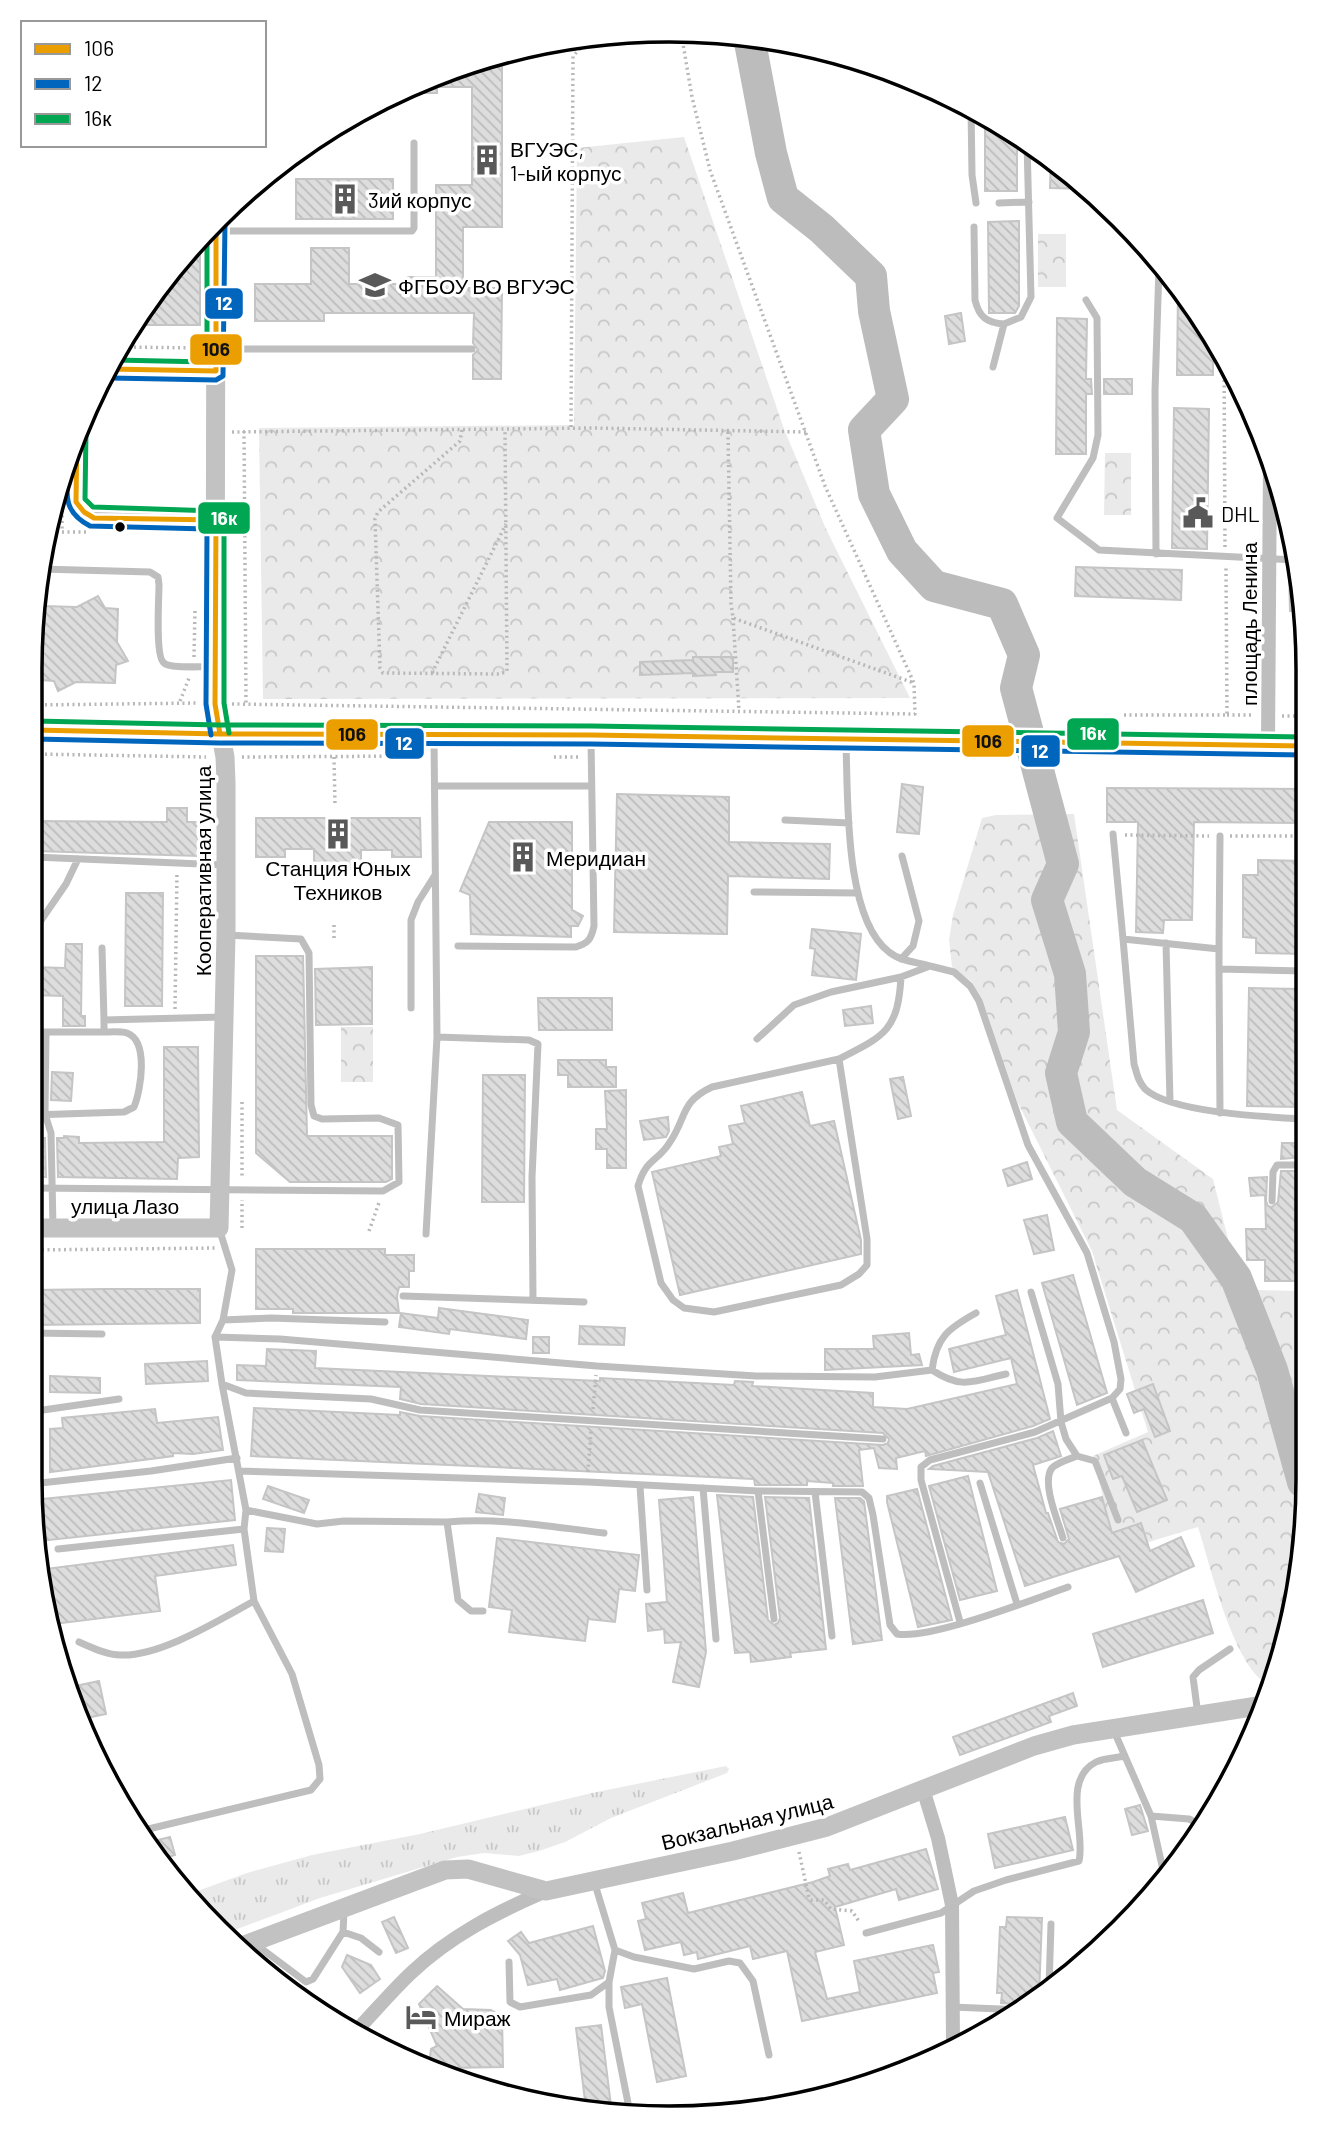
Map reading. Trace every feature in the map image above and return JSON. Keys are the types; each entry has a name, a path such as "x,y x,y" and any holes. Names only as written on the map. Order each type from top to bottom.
{"main road":[{"name":"Кооперативная улица","path":"215,237 210,348 216,372 215,704 225,757 226,865 219,1228"},
{"path":"42,730 1296,746"},
{"name":"улица Лазо","path":"42,1228 219,1228"},
{"name":"Вокзальная улица","path":"249,1943 445,1870 468,1869 546,1891 827,1827 1034,1746 1112,1728 1252,1708"}],"street":[{"path":"119,369 216,372"},
{"path":"77,463 76,502 86,514 94,518 216,520"},
{"name":"площадь Ленина","path":"1268,745 1270,489"},
{"path":"923,1789 952,1905 953,2037"},
{"path":"361,2025 412,1971 447,1944 505,1909 546,1891"}],"lane":[{"path":"971,120 972,175 976,203"},
{"path":"225,227 412,231 414,143"},
{"path":"974,227 977,311 983,319 991,323 1004,324 1021,317 1031,298 1027,155"},
{"path":"999,203 1029,202"},
{"path":"1156,554 1158,277"},
{"path":"1086,300 1097,318 1098,435 1093,458 1057,518 1099,551 1286,560"},
{"path":"993,367 1004,324"},
{"path":"210,348 472,349"},
{"path":"50,569 150,572 158,578 159,585 160,658 170,666 215,667"},
{"path":"426,1234 437,1037 434,735"},
{"path":"458,946 576,947 590,941 594,926 591,735"},
{"path":"846,740 849,852 858,893 869,924 879,943 901,959 954,972 970,986 979,1001 1028,1145 1087,1253 1114,1342 1121,1379 1120,1389 1112,1398 1061,1422 1035,1432 930,1460 921,1467 921,1480 960,1622"},
{"path":"436,786 591,786"},
{"path":"785,820 849,823"},
{"path":"1113,834 1134,1064 1138,1080 1147,1091 1170,1101 1220,1113 1296,1118"},
{"path":"1220,836 1220,1113"},
{"path":"901,959 914,946 919,921 902,856"},
{"path":"42,858 226,865"},
{"path":"42,919 66,884 78,859"},
{"path":"411,1008 411,920 418,902 435,875"},
{"path":"754,892 858,893"},
{"path":"42,1188 383,1191 399,1182 398,1125 379,1118 322,1119 314,1116 311,1105 309,953 301,939 226,935"},
{"path":"1123,939 1219,949"},
{"path":"1166,943 1170,1101"},
{"path":"102,947 104,1032"},
{"path":"757,1039 794,1006 831,992 901,977 930,966"},
{"path":"1219,969 1296,971"},
{"path":"839,1059 867,1239 867,1265 859,1274 841,1285 714,1312 684,1308 673,1300 661,1283 638,1186 643,1170 672,1140 688,1104 697,1094 712,1087 839,1059 874,1041 887,1030 895,1016 901,977"},
{"path":"104,1020 225,1017"},
{"path":"42,1032 126,1033 135,1039 141,1053 139,1094 134,1107 124,1112 45,1115"},
{"path":"46,1032 45,1115 51,1133 53,1228"},
{"path":"437,1037 529,1040 538,1045 532,1177 533,1300"},
{"path":"1272,1201 1273,1172 1278,1165 1296,1165"},
{"path":"149,1829 311,1790 320,1779 319,1765 292,1674 254,1601 244,1529 246,1510 215,1337 223,1320 232,1270 219,1228"},
{"path":"1031,1292 1058,1384 1061,1422 1066,1439 1077,1456"},
{"path":"403,1296 584,1302"},
{"path":"932,1370 934,1351 943,1337 955,1324 976,1313"},
{"path":"223,1320 271,1318 385,1322"},
{"path":"42,1334 102,1334"},
{"path":"215,1337 280,1339 583,1365 756,1376 875,1377 932,1370 948,1380 964,1383 1006,1374"},
{"path":"222,1384 246,1393 371,1399 420,1410 883,1439"},
{"path":"1112,1398 1126,1433"},
{"path":"42,1410 119,1399"},
{"path":"1063,1538 1047,1476 1054,1465 1077,1456 1095,1461 1118,1520"},
{"path":"42,1483 237,1458"},
{"path":"240,1471 588,1482 758,1492 862,1492 869,1498 890,1625 897,1634 909,1636 1068,1587"},
{"path":"980,1483 1017,1604"},
{"path":"640,1486 646,1590"},
{"path":"703,1488 716,1639"},
{"path":"758,1492 774,1619"},
{"path":"815,1492 832,1636"},
{"path":"246,1510 317,1524 344,1521 447,1522 475,1519 604,1533"},
{"path":"447,1522 458,1601 471,1611 483,1611"},
{"path":"58,1549 244,1529"},
{"path":"79,1642 118,1655 142,1653 190,1636 254,1601"},
{"path":"1198,1716 1193,1677 1230,1649"},
{"path":"1112,1728 1151,1816 1162,1866"},
{"path":"866,1933 941,1913 974,1891 1006,1880 1079,1861 1082,1851 1077,1793 1082,1776 1096,1762 1124,1756"},
{"path":"1151,1816 1194,1821"},
{"path":"594,1880 615,1951 610,1982 610,2007 628,2105"},
{"path":"255,1949 306,1982 313,1979 343,1932 344,1908"},
{"path":"1049,1977 1051,1924"},
{"path":"343,1932 360,1938 379,1952"},
{"path":"615,1951 694,1969 729,1961 740,1963 753,1981 769,2055"},
{"path":"509,1962 510,2002 520,2007 592,1995 610,1982"},
{"path":"952,2007 1003,2009"}],"path":[{"path":"42,705 180,701 246,705 915,714 914,683 825,486 710,170 692,97 683,42"},
{"path":"571,428 573,56 580,48"},
{"path":"131,347 210,348"},
{"path":"1124,715 1227,715 1224,379"},
{"path":"216,433 571,428 807,432"},
{"path":"462,430 460,441 378,512 375,519 380,668 383,673 500,674 507,671 505,429"},
{"path":"244,431 246,705"},
{"path":"728,432 731,603 739,710"},
{"path":"432,673 506,522"},
{"path":"733,618 914,683"},
{"path":"207,757 207,769"},
{"path":"334,757 335,806"},
{"path":"175,1017 177,864"},
{"path":"334,925 334,939"},
{"path":"369,1231 383,1191"},
{"path":"42,1250 226,1248"},
{"path":"795,1836 809,1898 824,1900 831,1909 852,1911 866,1933"}],"green space":[{"path":"684,137 784,429 826,529 910,698 263,699 259,428 574,425 577,148"},
{"path":"1038,234 1066,234 1066,287 1038,287"},
{"path":"1105,453 1131,453 1131,515 1104,515"},
{"path":"1074,814 1117,1110 1213,1179 1232,1255 1258,1290 1295,1291 1295,1520 1284,1601 1263,1680 1245,1660 1235,1639 1198,1527 1116,1552 1093,1456 1148,1432 1092,1251 1017,1101 985,1008 972,982 952,967 949,940 953,915 982,818 996,815"},
{"path":"341,1027 373,1027 373,1082 341,1082"},
{"path":"726,1766 729,1769 727,1773 611,1818 565,1842 539,1851 519,1856 484,1853 457,1857 320,1898 235,1930 197,1891 247,1873 312,1855 420,1834 592,1793"}],"building":[{"path":"502,64 502,227 463,227 463,288 502,288 501,379 473,379 473,355 478,350 473,343 474,313 324,313 324,321 255,321 255,284 311,284 311,248 349,248 349,284 408,284 408,277 436,277 436,185 472,185 472,87 437,87 437,93 422,93 429,90 467,75"},
{"path":"985,128 1017,148 1017,191 985,191"},
{"path":"1051,172 1071,189 1050,188"},
{"name":"3ий корпус","path":"296,179 393,179 393,219 296,219"},
{"path":"1019,221 1019,306 1015,313 989,313 988,222"},
{"path":"200,254 200,325 145,325"},
{"path":"1178,304 1213,358 1213,375 1177,375"},
{"path":"961,313 965,341 949,344 945,316"},
{"path":"1057,318 1087,319 1086,379 1091,379 1092,394 1086,394 1086,454 1056,454"},
{"path":"1104,379 1132,379 1132,394 1104,394"},
{"path":"1174,408 1209,409 1207,549 1172,548"},
{"path":"1076,567 1182,570 1181,600 1075,596"},
{"path":"1289,576 1293,611 1290,611"},
{"path":"98,596 105,608 118,609 117,642 128,661 116,665 115,683 76,682 58,691 54,681 42,680 45,606 77,607"},
{"path":"693,657 733,657 733,672 693,676 693,673 640,675 640,662 693,660"},
{"path":"902,784 923,787 919,834 897,832"},
{"path":"1107,788 1296,789 1296,823 1194,822 1192,920 1164,920 1163,933 1136,932 1138,822 1107,822"},
{"path":"617,794 729,797 729,842 830,844 829,879 728,876 727,934 614,932"},
{"path":"167,808 187,808 187,822 199,822 199,856 42,851 42,821 167,822"},
{"name":"Станция Юных Техников","path":"256,818 420,818 421,857 392,857 392,850 361,850 361,869 314,869 314,849 285,849 285,857 256,857"},
{"name":"Меридиан","path":"489,822 572,822 572,910 583,916 578,926 571,926 571,937 471,934 470,895 460,891"},
{"path":"1258,860 1296,861 1296,954 1256,953 1256,938 1243,937 1243,875 1258,875"},
{"path":"126,893 163,893 162,1006 125,1006"},
{"path":"812,929 861,934 856,980 812,975 815,949 810,948"},
{"path":"66,944 82,944 81,1016 85,1016 85,1026 63,1026 63,996 42,995 42,967 65,968"},
{"path":"256,956 303,956 307,1136 392,1136 392,1179 386,1182 290,1182 256,1153"},
{"path":"372,967 372,1024 316,1025 315,969"},
{"path":"1249,988 1296,989 1296,1107 1247,1106"},
{"path":"538,998 612,998 612,1030 539,1030"},
{"path":"871,1006 873,1023 845,1026 843,1010"},
{"path":"164,1047 198,1047 199,1157 178,1158 177,1179 58,1177 57,1138 79,1137 79,1143 164,1142"},
{"path":"558,1060 606,1060 606,1067 616,1067 616,1087 568,1087 568,1075 558,1075"},
{"path":"52,1072 73,1073 71,1101 51,1100"},
{"path":"483,1075 525,1075 524,1202 482,1202"},
{"path":"903,1077 911,1116 898,1119 890,1079"},
{"path":"626,1090 626,1168 607,1168 607,1149 596,1149 596,1129 607,1129 605,1091"},
{"path":"802,1092 810,1126 834,1121 861,1240 861,1254 680,1295 652,1172 721,1156 719,1147 733,1144 729,1126 745,1123 741,1106"},
{"path":"668,1117 669,1131 666,1137 644,1140 640,1121"},
{"path":"42,1138 45,1138 46,1177 42,1177"},
{"path":"1282,1143 1296,1143 1296,1158 1281,1159"},
{"path":"1027,1162 1032,1179 1008,1186 1003,1170"},
{"path":"1281,1171 1296,1171 1296,1281 1265,1281 1265,1260 1247,1260 1246,1229 1266,1229 1265,1195 1251,1196 1249,1178 1267,1177 1268,1206 1272,1207 1278,1202"},
{"path":"1047,1215 1054,1250 1034,1254 1024,1220"},
{"path":"256,1249 385,1249 385,1255 414,1255 414,1271 409,1271 409,1287 399,1287 399,1313 293,1313 293,1309 256,1309"},
{"path":"1073,1275 1107,1393 1077,1405 1042,1283"},
{"path":"200,1289 200,1323 42,1325 42,1290"},
{"path":"1017,1290 1050,1419 926,1456 925,1451 896,1458 897,1469 879,1468 874,1448 859,1450 863,1486 833,1486 833,1483 807,1481 807,1485 755,1485 754,1479 251,1456 254,1408 400,1415 400,1412 420,1416 883,1445 888,1443 889,1439 883,1433 421,1404 400,1399 401,1387 237,1380 237,1365 266,1366 267,1349 316,1351 315,1368 600,1381 600,1378 734,1385 735,1381 753,1382 752,1386 873,1393 873,1407 907,1409 1017,1384 1011,1358 954,1372 949,1349 1006,1335 996,1296"},
{"path":"439,1308 528,1320 526,1339 450,1329 449,1334 399,1327 401,1313 438,1318"},
{"path":"580,1326 625,1328 624,1345 579,1344"},
{"path":"909,1333 911,1355 919,1354 922,1365 825,1370 825,1349 874,1349 873,1336"},
{"path":"533,1337 549,1337 549,1353 533,1353"},
{"path":"207,1361 208,1381 146,1384 145,1364"},
{"path":"50,1376 100,1378 100,1393 50,1392"},
{"path":"1153,1384 1170,1431 1155,1437 1144,1409 1134,1413 1127,1394"},
{"path":"155,1409 157,1423 218,1417 223,1450 193,1454 173,1453 173,1456 50,1472 50,1429 63,1428 62,1418"},
{"path":"1053,1431 1061,1456 1033,1465 1046,1513 1058,1542 1064,1544 1069,1539 1060,1509 1102,1497 1112,1533 1141,1523 1150,1551 1181,1537 1194,1566 1136,1592 1119,1556 1025,1586 988,1472 929,1469"},
{"path":"1142,1440 1167,1500 1137,1512 1122,1476 1113,1479 1104,1455"},
{"path":"968,1476 997,1591 960,1600 929,1486"},
{"path":"231,1480 235,1520 45,1540 42,1499"},
{"path":"268,1486 309,1500 304,1513 263,1499"},
{"path":"917,1489 952,1620 918,1627 887,1502 887,1496"},
{"path":"479,1494 505,1498 503,1515 476,1512"},
{"path":"717,1495 753,1497 768,1620 774,1625 780,1618 765,1497 809,1498 826,1649 790,1653 791,1657 751,1662 750,1652 735,1653"},
{"path":"693,1497 706,1652 699,1687 673,1682 681,1642 665,1643 664,1629 648,1631 646,1604 667,1602 659,1500"},
{"path":"835,1498 860,1498 864,1501 882,1640 853,1644"},
{"path":"267,1528 285,1529 283,1552 265,1551"},
{"path":"497,1538 639,1555 635,1591 619,1589 615,1622 588,1619 585,1641 509,1632 512,1610 489,1607"},
{"path":"233,1545 236,1565 155,1576 160,1611 59,1623 48,1569"},
{"path":"1203,1600 1213,1633 1103,1667 1093,1634"},
{"path":"99,1681 106,1714 89,1717 77,1686"},
{"path":"1073,1693 1077,1706 1049,1716 1051,1722 960,1755 953,1737"},
{"path":"1140,1805 1148,1831 1132,1835 1125,1809"},
{"path":"1065,1817 1073,1850 995,1868 988,1834"},
{"path":"170,1837 175,1855 169,1857 157,1840"},
{"path":"926,1849 938,1889 899,1900 896,1889 835,1907 844,1945 815,1952 827,1999 860,1992 854,1961 933,1945 939,1972 933,1973 937,1993 802,2021 787,1951 753,1959 750,1946 698,1959 697,1952 684,1955 681,1942 645,1950 638,1921 646,1919 642,1903 683,1893 688,1913 813,1882 830,1876 828,1869 848,1864 850,1870"},
{"path":"394,1917 408,1948 396,1953 382,1922"},
{"path":"1007,1917 1042,1918 1039,1984 1011,2004 1001,2003 1002,1993 997,1993 1000,1927 1006,1927"},
{"path":"593,1926 605,1971 603,1978 560,1990 557,1979 528,1985 520,1955 508,1941 521,1932 529,1943"},
{"path":"347,1955 371,1965 380,1979 360,1993 342,1967"},
{"path":"667,1978 686,2076 657,2082 642,2004 625,2008 621,1987"},
{"path":"437,1986 463,2009 491,2010 502,2017 503,2067 454,2068 430,2058 431,2049 437,2046 419,2004"},
{"path":"601,2025 611,2103 585,2101 576,2028"}],"waterway":[{"path":"751,47 771,153 783,198 822,229 871,276 874,311 893,399 864,430 874,494 902,551 934,586 1002,604 1024,655 1016,688 1063,864 1047,900 1070,974 1074,1032 1061,1073 1072,1122 1135,1182 1193,1218 1236,1278 1272,1370 1296,1457"}],"transit line":[{"name":"12","path":"114,378 216,380 223,376 225,227"},
{"name":"106","path":"119,369 216,371 216,237"},
{"name":"16к","path":"123,360 207,362 207,246"},
{"name":"16к","path":"86,440 85,499 93,507 216,511 224,516 224,703 229,733"},
{"name":"106","path":"77,463 76,502 84,512 94,518 216,520 215,704 220,734"},
{"name":"12","path":"67,493 74,514 90,526 207,529 206,704 211,735"},
{"name":"16к","path":"42,721 1296,737"},
{"name":"106","path":"42,730 1296,746"},
{"name":"12","path":"42,739 1296,755"}],"place":[{"name":"ВГУЭС, 1-ый корпус","path":"487,160"},
{"name":"3ий корпус","path":"345,199"},
{"name":"ФГБОУ ВО ВГУЭС","path":"375,285"},
{"name":"DHL","path":"1198,513"},
{"name":"Станция Юных Техников","path":"338,834"},
{"name":"Меридиан","path":"523,857"},
{"name":"Мираж","path":"421,2017"}]}
